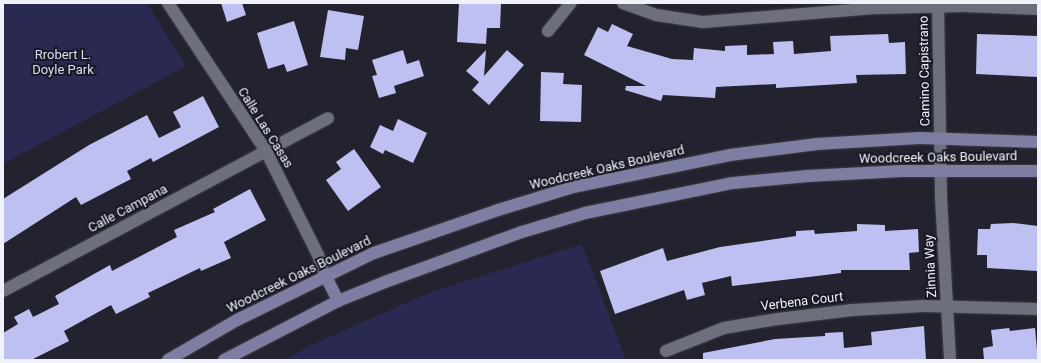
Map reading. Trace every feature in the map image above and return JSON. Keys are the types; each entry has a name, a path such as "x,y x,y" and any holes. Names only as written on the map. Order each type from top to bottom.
{"main road":[{"name":"Woodcreek Oaks Boulevard","path":"168,360 237,320 325,275 374,253 491,212 573,187 654,169 730,155 817,144 940,139 1038,142"},
{"name":"Woodcreek Oaks Boulevard","path":"224,360 338,301 458,254 585,213 733,183 808,176 940,171 1038,171"},
{"path":"325,275 338,301"}],"street":[{"name":"Calle Las Casas","path":"168,3 188,38 266,151 318,255 325,275"},
{"path":"548,31 571,3"},
{"path":"623,3 656,15 703,22 823,11 938,5 1038,9"},
{"name":"Camino Capistrano","path":"938,5 940,171"},
{"name":"Calle Campana","path":"3,291 328,118"},
{"name":"Zinnia Way","path":"940,171 950,360"},
{"name":"Verbena Court","path":"666,351 724,328 778,319 852,310 947,306 1038,308"}],"green space":[{"name":"Rrobert L. Doyle Park","path":"3,3 147,3 186,66 3,164"},
{"path":"582,244 626,360 284,360 309,346 428,293"}],"building":[{"path":"221,3 242,3 246,15 227,22"},
{"path":"459,3 501,4 500,28 487,28 486,44 457,42"},
{"path":"328,10 364,16 358,50 346,48 345,60 320,57"},
{"path":"294,21 308,65 287,72 284,64 268,69 257,33"},
{"path":"612,24 633,34 627,46 672,59 693,60 694,48 725,51 725,46 747,45 747,55 774,54 773,42 793,41 794,54 831,51 830,36 888,34 889,43 905,42 906,74 856,75 857,83 776,88 776,84 716,87 715,98 663,95 661,101 625,90 626,86 646,86 584,55 598,27 608,32"},
{"path":"977,34 1038,36 1038,77 976,74"},
{"path":"403,50 407,64 419,60 424,76 394,86 396,93 379,98 372,76 377,75 372,60"},
{"path":"486,50 484,76 507,50 524,65 489,105 472,90 479,82 466,71"},
{"path":"541,72 564,73 563,84 582,85 581,122 540,121"},
{"path":"203,96 219,127 153,162 151,158 127,171 131,179 81,205 76,197 3,244 3,199 89,145 147,115 159,138 181,127 173,112"},
{"path":"398,119 427,133 413,163 385,150 383,154 370,147 380,125 393,131"},
{"path":"354,149 381,187 348,211 326,180 341,169 336,162"},
{"path":"250,189 266,220 224,242 231,258 201,271 200,268 148,293 150,297 116,314 111,305 64,331 69,341 31,360 3,360 3,333 18,324 14,317 29,309 33,317 59,304 55,296 110,265 112,271 177,237 174,230 215,212 213,209"},
{"path":"1013,223 1038,226 1037,271 987,268 987,255 977,255 978,229 990,229 991,224"},
{"path":"857,224 885,225 885,231 918,229 919,252 909,253 910,270 841,270 841,273 732,286 731,276 702,283 705,295 687,300 684,290 615,314 600,271 663,248 667,261 720,247 796,236 796,231 814,230 815,234 857,231"},
{"path":"924,326 926,360 703,360 703,353 775,339 825,336 825,333 843,332 844,348 872,345 871,332"},
{"path":"1009,328 1010,331 1035,328 1038,360 984,360 983,348 993,346 991,330"}]}
